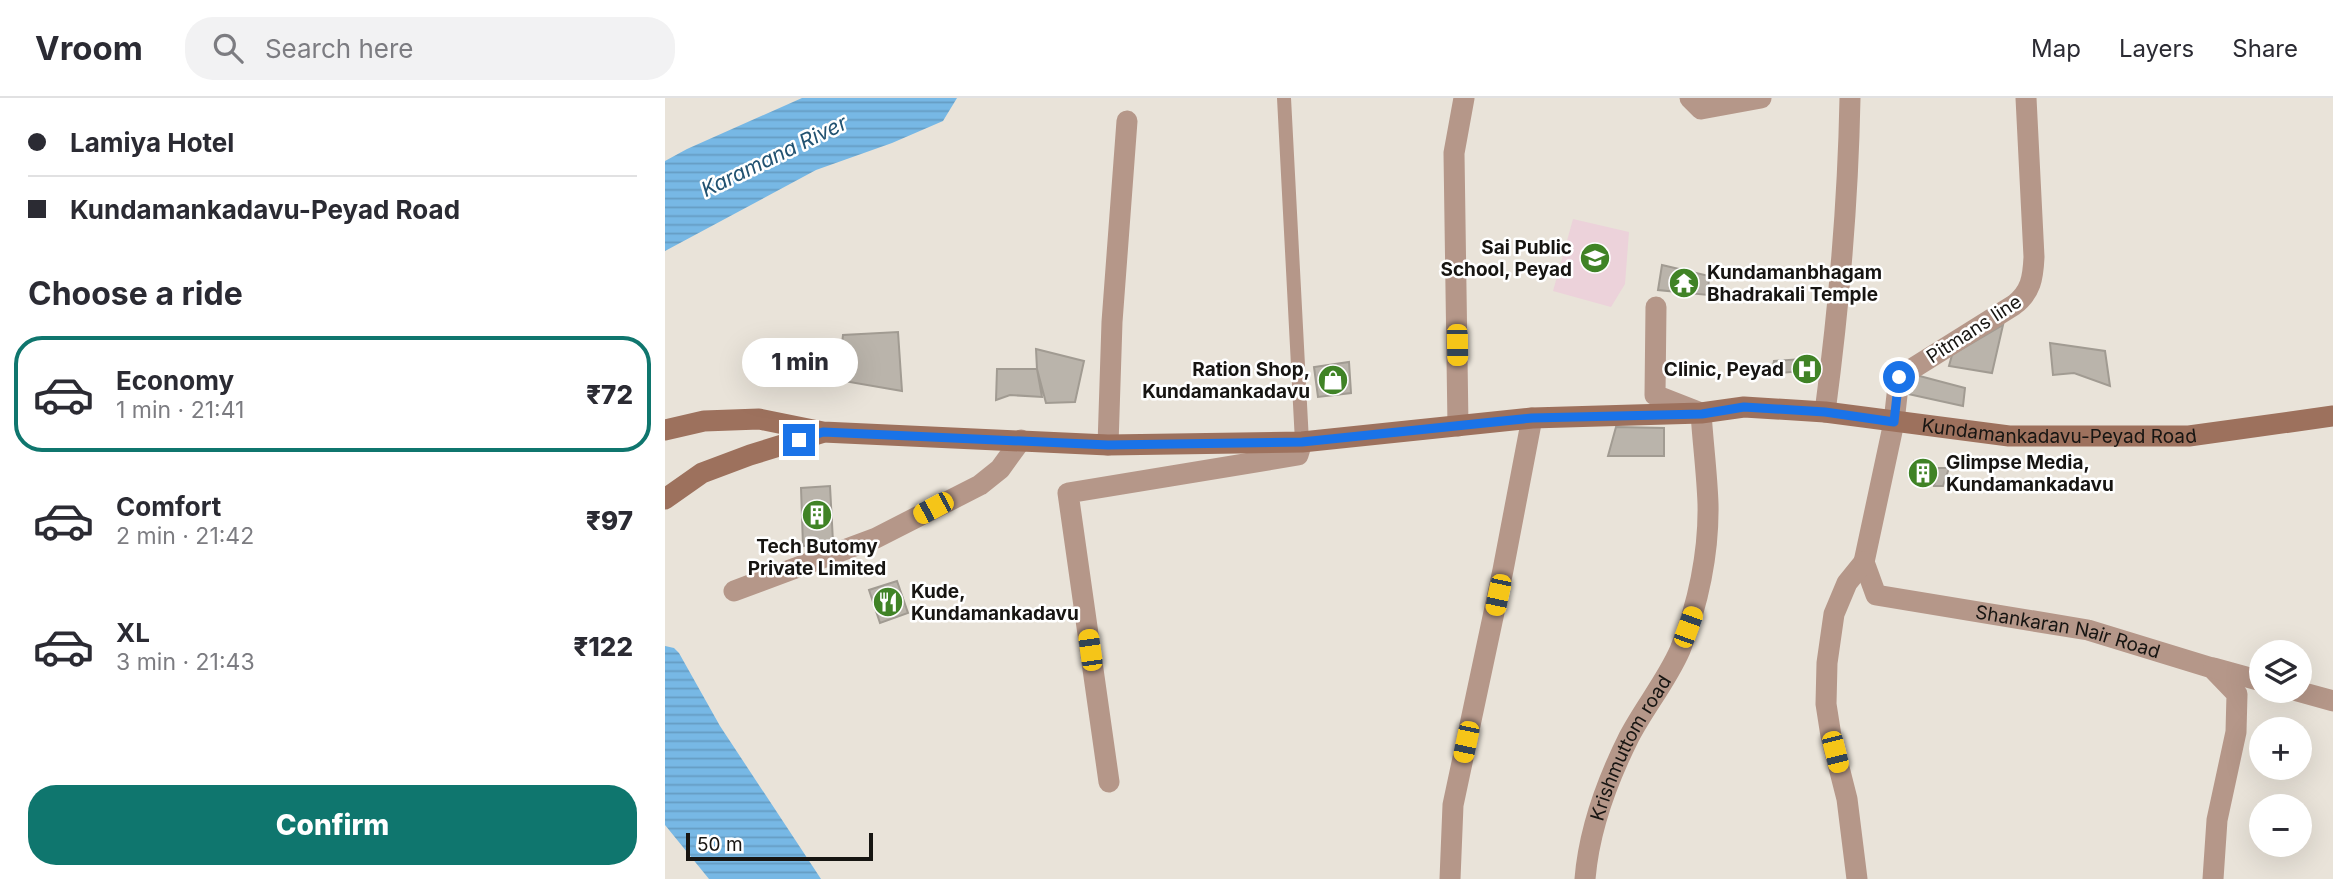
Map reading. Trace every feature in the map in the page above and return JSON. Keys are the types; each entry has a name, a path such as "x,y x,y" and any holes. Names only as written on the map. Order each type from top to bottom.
{"main road":[{"name":"Kundamankadavu-Peyad Road","path":"665,430 704,421 759,419 823,432 1108,445 1302,442 1532,418 1702,414 1744,407 1825,412 2009,436 2189,436 2333,416"},
{"name":"Kundamankadavu-Peyad Road","path":"665,499 702,473 823,432"}],"street":[{"path":"1458,426 1454,153 1464,98"},
{"path":"1690,98 1701,109 1761,98"},
{"path":"1825,412 1843,250 1850,98"},
{"name":"Pitmans line","path":"1894,422 1899,377 2026,296 2033,278 2034,257 2026,98"},
{"path":"1108,445 1112,322 1127,121"},
{"path":"1656,307 1655,395 1702,414"},
{"name":"Krishmuttom road","path":"1585,879 1586,861 1600,806 1629,738 1679,652 1697,601 1708,506 1702,414"},
{"path":"1450,879 1453,805 1532,418"},
{"path":"1857,879 1847,799 1826,704 1827,663 1834,614 1847,583 1864,562 1894,422"},
{"path":"734,591 876,538 979,485 1000,470 1020,440"},
{"path":"1109,782 1068,493 1298,455 1302,442"},
{"name":"Shankaran Nair Road","path":"1864,562 1876,595 2088,630 2212,667"},
{"path":"2212,667 2249,678"},
{"path":"2212,667 2237,694 2237,732 2217,820 2213,879"},
{"path":"2312,695 2333,701"}],"lane":[{"path":"1284,98 1302,442"}],"shaded area":[{"name":"Sai Public School, Peyad","path":"1573,219 1629,232 1625,284 1611,307 1553,291"}],"water":[{"name":"Karamana River","path":"802,98 957,98 943,121 892,143 816,170 665,251 665,161"},
{"path":"665,646 674,648 679,653 720,726 821,879 709,879 665,825"}],"building":[{"name":"Kundamanbhagam Bhadrakali Temple","path":"1662,265 1709,276 1708,295 1658,290"},
{"path":"2003,325 1992,373 1949,366 1952,355"},
{"path":"898,332 902,391 838,380 843,335"},
{"path":"2050,343 2105,351 2110,386 2074,373 2053,375"},
{"path":"1036,349 1084,361 1075,402 1046,403 1037,369"},
{"path":"1802,359 1800,371 1771,374 1774,361"},
{"name":"Clinic, Peyad","path":"1803,361 1814,364 1810,376 1801,373"},
{"name":"Ration Shop, Kundamankadavu","path":"1349,362 1351,393 1318,397 1314,367"},
{"path":"997,369 1037,369 1042,397 1010,395 996,400"},
{"path":"1912,374 1965,388 1963,406 1908,394"},
{"path":"1616,427 1664,428 1664,456 1608,456"},
{"name":"Glimpse Media, Kundamankadavu","path":"1914,461 1935,465 1931,484 1911,480"},
{"path":"1938,468 1949,468 1943,486 1934,486"},
{"name":"Tech Butomy Private Limited","path":"830,486 833,542 803,546 801,488"},
{"name":"Kude, Kundamankadavu","path":"897,581 908,613 880,623 869,590"}],"place":[{"name":"Sai Public School, Peyad","path":"1595,258"},
{"name":"Kundamanbhagam Bhadrakali Temple","path":"1684,283"},
{"name":"Clinic, Peyad","path":"1807,369"},
{"name":"Ration Shop, Kundamankadavu","path":"1333,380"},
{"name":"Glimpse Media, Kundamankadavu","path":"1923,473"},
{"name":"Tech Butomy Private Limited","path":"817,515"},
{"name":"Kude, Kundamankadavu","path":"888,602"}],"route":[{"path":"799,440 823,432 1108,445 1302,442 1532,418 1702,414 1744,407 1825,412 1894,422 1899,377"}]}
